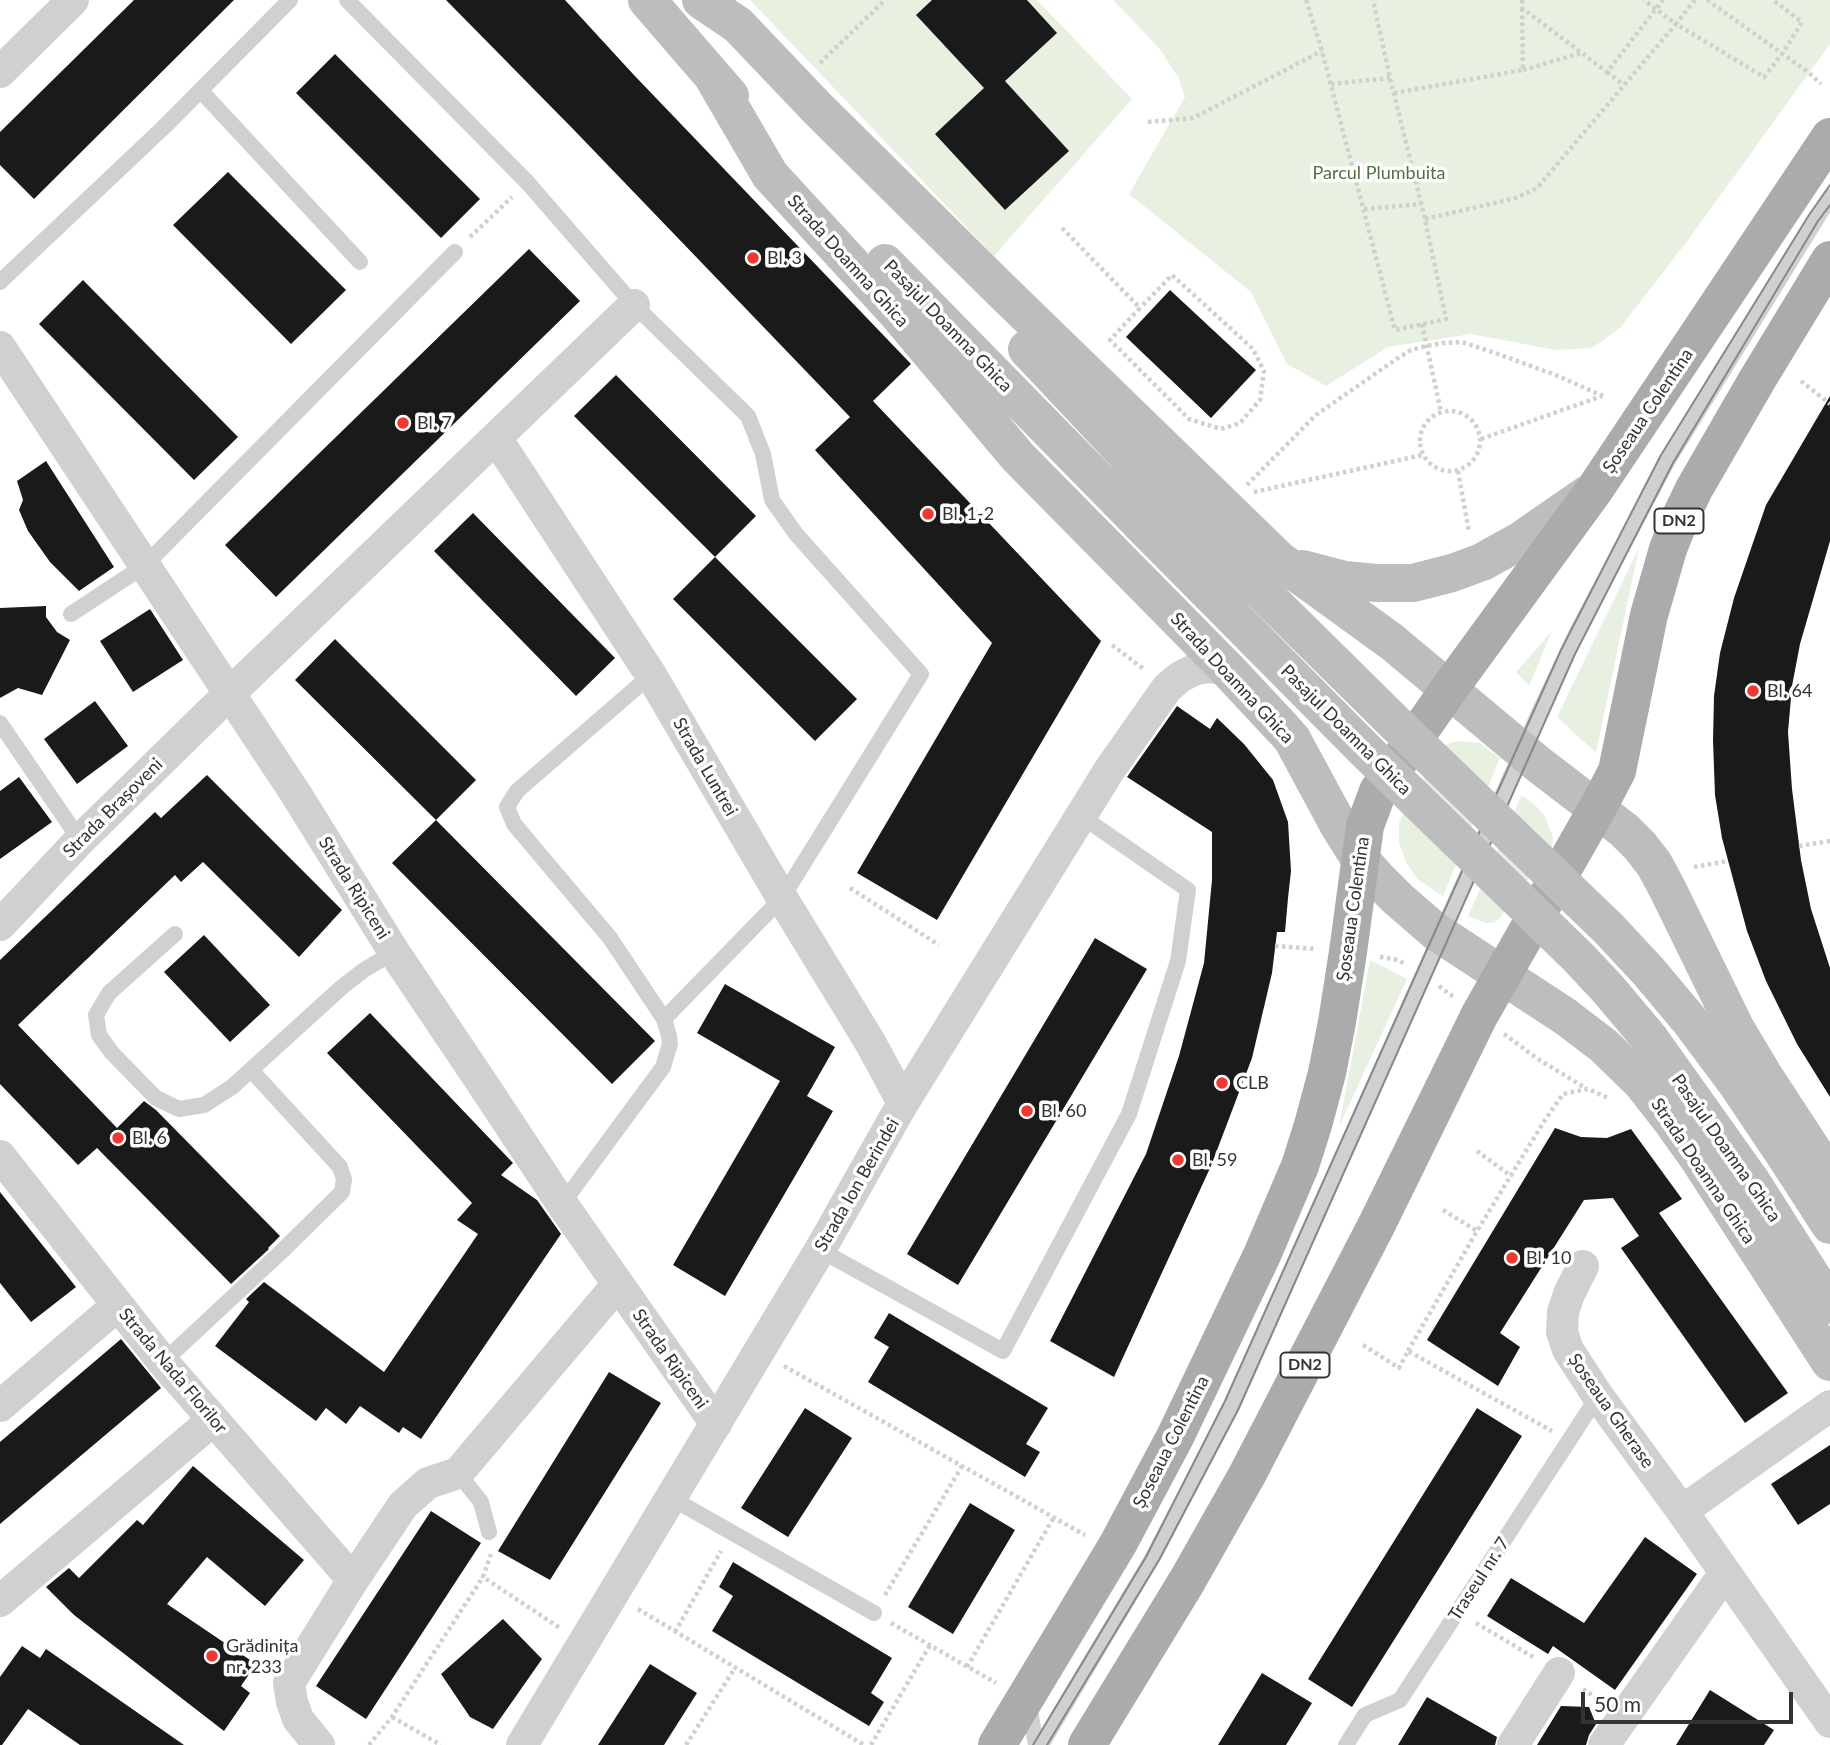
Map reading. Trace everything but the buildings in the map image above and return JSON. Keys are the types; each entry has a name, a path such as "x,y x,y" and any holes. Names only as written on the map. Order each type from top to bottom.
{"main road":[{"name":"Strada Doamna Ghica","path":"647,0 817,191"},
{"path":"695,0 773,88 1169,500 1609,929 1690,1021 1781,1140 1830,1177"},
{"path":"701,0 738,24 865,156 1247,510 1279,560 1392,642 1523,751 1624,830 1640,846 1667,888 1735,1029 1781,1140 1830,1225"},
{"name":"Strada Doamna Ghica","path":"713,77 770,175 896,312 1018,457 1164,604 1292,739 1359,858 1398,899 1441,935 1566,1017 1604,1046 1642,1083 1671,1120 1830,1362"},
{"name":"Șoseaua Colentina","path":"997,1745 1012,1690 1118,1544 1175,1437 1262,1255 1300,1166 1335,1035 1359,858 1365,826 1378,791 1595,489 1830,137"},
{"name":"Pasajul Doamna Ghica","path":"817,191 1365,750 1608,989 1650,1039 1748,1167 1830,1305"},
{"name":"DN2","path":"1087,1745 1186,1581 1274,1426 1479,1016 1617,771 1649,615 1668,549 1681,516 1751,391 1830,260"},
{"path":"1279,560 1344,580 1413,583 1482,562 1520,541 1595,489"}],"street":[{"path":"0,72 73,0"},
{"path":"229,694 634,305"},
{"name":"Strada Ripiceni","path":"0,347 296,794 394,952 562,1204 716,1424"},
{"name":"Strada Luntrei","path":"496,438 651,675 870,1042 903,1103"},
{"name":"Strada Ion Berindei","path":"522,1745 820,1250 903,1103 1110,769 1167,688 1196,669 1227,669"},
{"name":"Strada Brașoveni","path":"0,925 80,840 229,694"},
{"name":"Strada Nada Florilor","path":"0,1156 163,1362 353,1580"},
{"name":"Șoseaua Gherase","path":"1583,1266 1563,1312 1562,1332 1568,1350 1830,1723"},
{"path":"319,1745 298,1719 289,1684 353,1580 402,1505 428,1483 458,1473 618,1284"},
{"path":"0,1406 118,1305"},
{"path":"1682,1511 1830,1406"},
{"path":"0,1601 213,1420"},
{"path":"1604,1745 1725,1573"},
{"path":"1513,1745 1559,1673"}],"lane":[{"path":"0,282 201,91 290,0"},
{"path":"347,0 527,182 634,305 748,416 763,454 772,500 796,534 921,674 782,898 664,1019"},
{"path":"201,91 360,262"},
{"path":"1038,1745 1153,1557 1232,1406 1578,630 1668,460 1830,197"},
{"path":"71,614 144,566 455,252"},
{"path":"1164,604 1209,562 1247,510"},
{"path":"562,1204 663,1067 670,1044 664,1019 610,938 513,824 508,807 517,792 651,675"},
{"path":"0,723 80,840"},
{"path":"820,1250 1003,1351 1129,1114 1178,961 1188,890 1081,816"},
{"path":"175,934 109,993 96,1015 99,1035 112,1053 156,1098 178,1109 204,1104 232,1087 342,987 394,952"},
{"path":"163,1362 264,1269 342,1192 344,1179 340,1167 251,1070"},
{"path":"1708,1175 1748,1167"},
{"name":"Traseul nr. 7","path":"1346,1745 1365,1715 1400,1700 1598,1396"},
{"path":"458,1473 481,1502 489,1532"},
{"path":"671,1497 874,1613"},
{"path":"1012,1690 1038,1745"}],"path":[{"path":"815,69 885,0"},
{"path":"1306,0 1331,84 1395,330 1446,318 1373,0"},
{"path":"1522,0 1523,70"},
{"path":"1644,0 1676,24 1764,77 1802,22 1773,0"},
{"path":"1607,72 1663,0"},
{"path":"1425,219 1516,198 1536,188 1695,0"},
{"path":"1707,0 1821,84"},
{"path":"1522,8 1624,85"},
{"path":"1148,122 1193,118 1322,51"},
{"path":"1394,93 1523,70 1581,53"},
{"path":"1331,84 1390,78"},
{"path":"455,252 527,182"},
{"path":"1364,209 1421,204"},
{"path":"1062,228 1140,308"},
{"path":"1172,275 1253,349 1264,371 1260,400 1240,423 1221,429 1189,419 1110,340 1140,308 1172,275"},
{"path":"1422,324 1441,412"},
{"path":"1244,488 1316,415 1398,358 1411,350 1426,346 1462,342 1559,376 1603,396 1481,439"},
{"path":"1801,381 1830,404"},
{"path":"1450,411 1467,416 1479,430 1481,439 1478,455 1466,468 1458,471 1437,470 1423,455 1420,445 1424,425 1441,412 1450,411"},
{"path":"1247,510 1423,455"},
{"path":"1458,471 1471,544"},
{"path":"1112,645 1167,688"},
{"path":"1799,846 1830,841"},
{"path":"1684,869 1728,862"},
{"path":"850,888 939,945"},
{"path":"1275,946 1298,947"},
{"path":"1363,1345 1399,1368 1477,1231 1563,1094 1588,1089 1615,1102"},
{"path":"1477,1151 1511,1176"},
{"path":"1443,1210 1477,1231"},
{"path":"1408,1351 1568,1440"},
{"path":"759,1352 1085,1535"},
{"path":"962,1466 874,1613 1012,1690"},
{"path":"967,1667 1054,1517"},
{"path":"369,1745 392,1717 483,1577 491,1555 489,1532"},
{"path":"675,1632 732,1532"},
{"path":"483,1577 584,1644"},
{"path":"613,1595 864,1745"},
{"path":"871,1745 930,1645"},
{"path":"686,1745 735,1668"},
{"path":"392,1717 441,1745"}],"green space":[{"path":"750,0 1037,0 1132,99 994,256"},
{"name":"Parcul Plumbuita","path":"1113,0 1830,0 1830,44 1688,240 1620,328 1592,348 1555,350 1471,334 1388,347 1326,386 1287,364 1251,292 1129,194 1185,97 1178,77 1159,48"},
{"path":"1639,548 1596,753 1557,717"},
{"path":"1552,631 1529,686 1516,672"},
{"path":"1458,741 1480,743 1500,758 1443,896 1418,880 1406,862 1399,843 1399,823 1406,807 1447,744"},
{"path":"1522,795 1544,815 1553,837 1552,847 1498,920 1485,923 1468,916"},
{"path":"1370,960 1407,979 1339,1127"}],"tram line":[{"path":"1033,1745 1146,1557 1225,1401 1561,650 1661,455 1830,185"},
{"path":"1047,1745 1159,1560 1238,1410 1575,654 1673,463 1830,205"}],"place":[{"name":"Bl. 3","path":"753,258"},
{"name":"Bl. 7","path":"403,423"},
{"name":"Bl. 1-2","path":"928,514"},
{"name":"Bl. 64","path":"1753,691"},
{"name":"CLB","path":"1222,1083"},
{"name":"Bl. 60","path":"1027,1111"},
{"name":"Bl. 6","path":"118,1138"},
{"name":"Bl. 59","path":"1178,1160"},
{"name":"Bl. 10","path":"1512,1258"},
{"name":"Grădinița nr. 233","path":"212,1656"}]}
